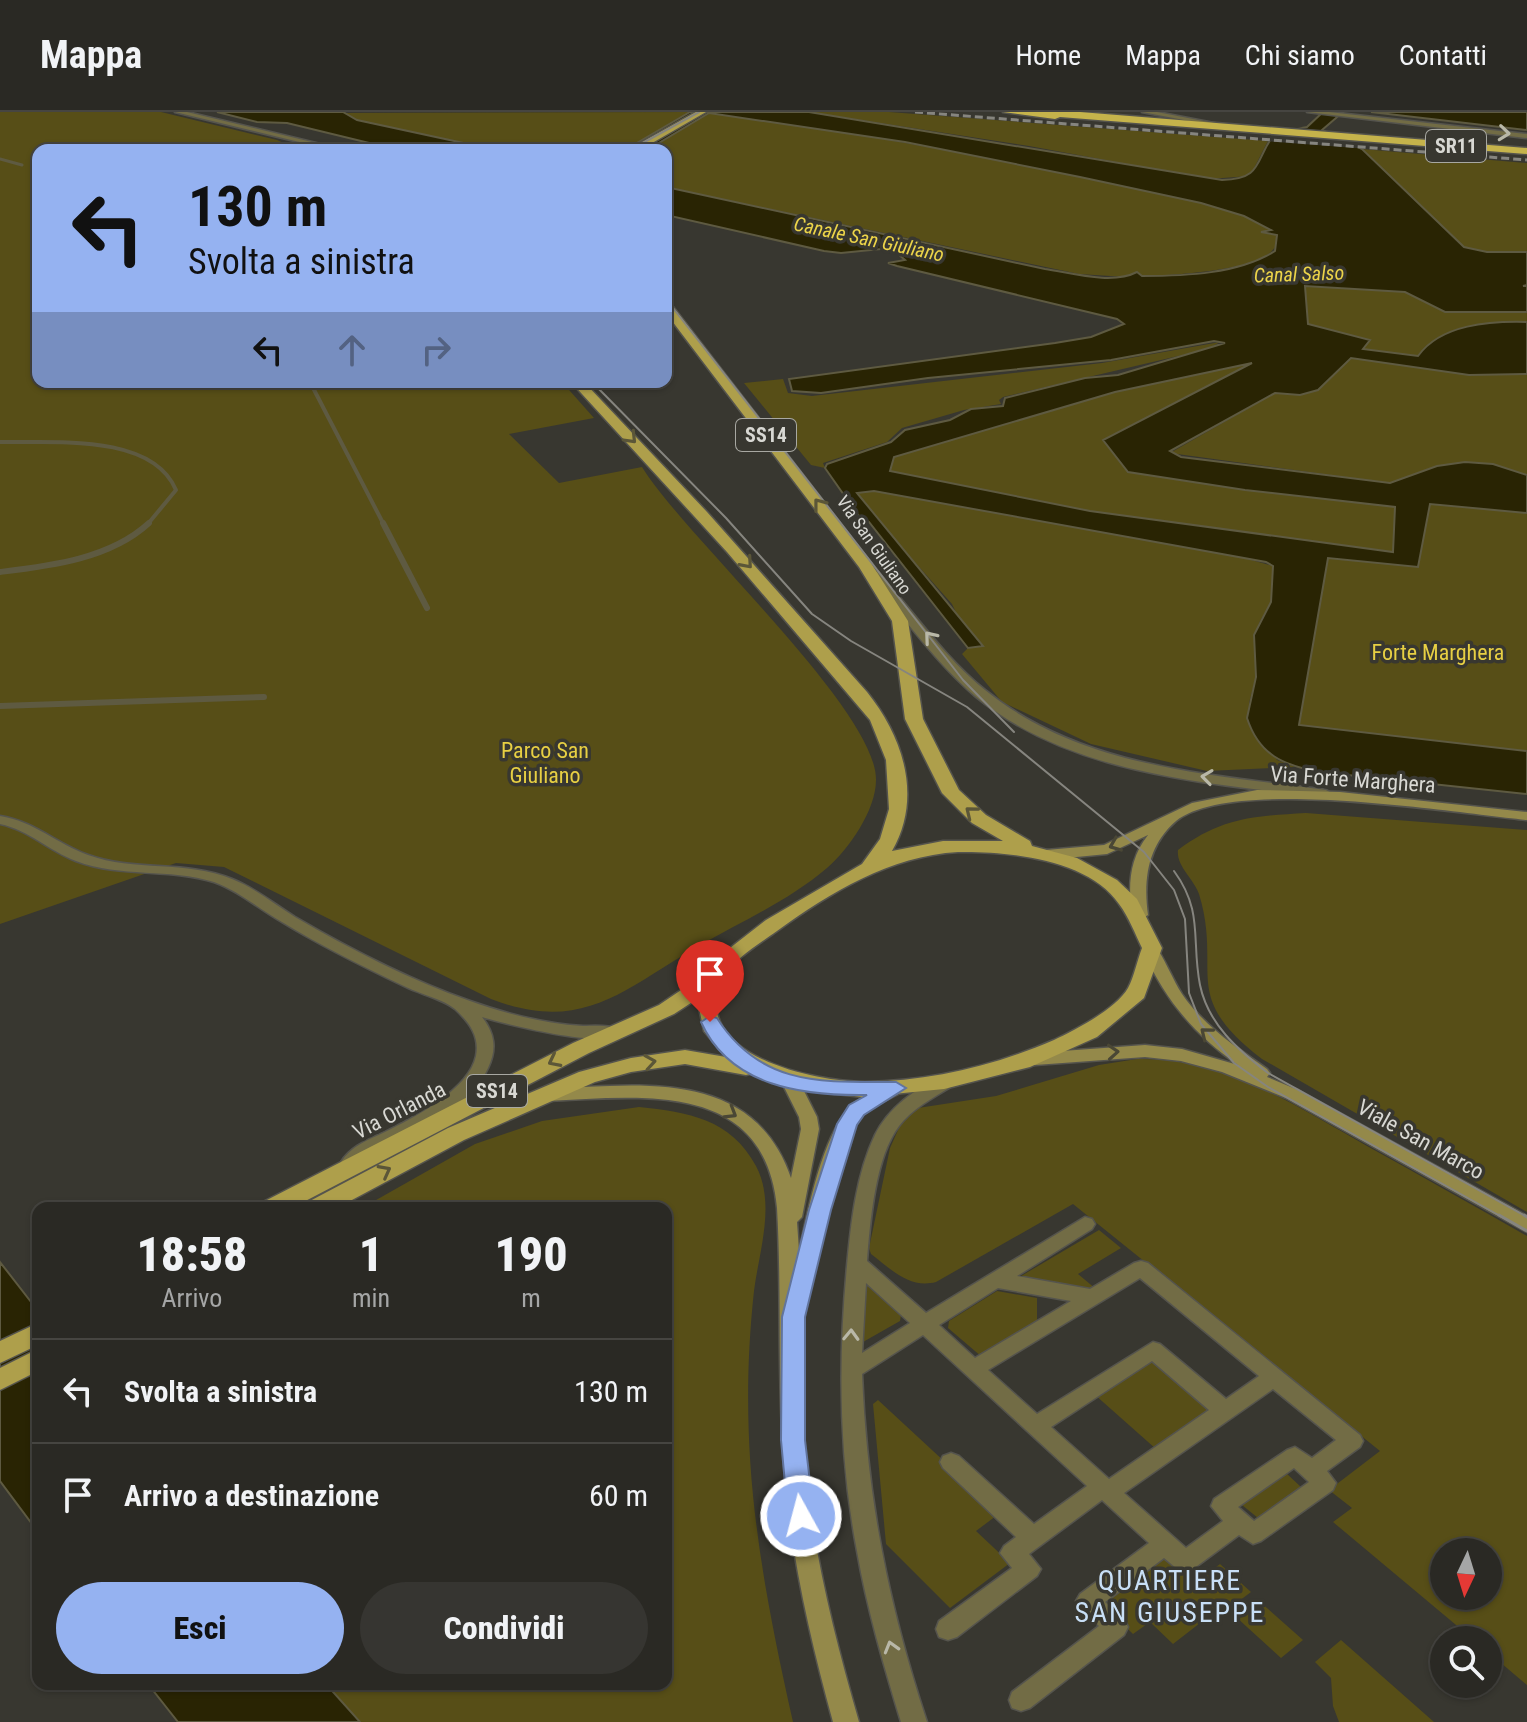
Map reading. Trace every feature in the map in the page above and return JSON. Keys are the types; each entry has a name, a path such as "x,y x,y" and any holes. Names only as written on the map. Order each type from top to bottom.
{"highway":[{"path":"1008,112 1241,127"},
{"name":"SR11","path":"1041,112 1527,149"},
{"name":"SR11","path":"1077,112 1241,127"}],"main road":[{"path":"644,144 702,112"},
{"name":"Via San Giuliano","path":"672,313 866,566 900,621 914,719 951,793 979,819 1042,854"},
{"name":"SS14","path":"583,388 741,555 885,732 897,777 896,819 883,852 865,870 747,944 718,970 709,986 710,1022 722,1042 754,1070"},
{"path":"865,870 897,855 932,847 978,845 1042,854 1104,881 1140,915 1152,953"},
{"name":"SS14","path":"328,1202 456,1134 545,1095 587,1077 654,1061 701,1058 822,1089 943,1084 993,1074 1035,1059 1088,1034 1129,1001 1141,985 1152,953"},
{"name":"Via Orlanda","path":"283,1202 680,1004 718,970"},
{"path":"0,1353 32,1336"},
{"path":"0,1380 32,1362"}],"street":[{"path":"178,112 315,144"},
{"path":"1145,112 1217,124"},
{"path":"1310,112 1527,136"},
{"path":"272,134 301,144"},
{"path":"866,566 969,684 999,708 1046,735 1151,768 1340,796"},
{"name":"Via Forte Marghera","path":"1042,854 1107,849 1206,803 1257,794 1340,796 1527,816"},
{"name":"Via Forte Marghera","path":"1140,915 1137,868 1153,837 1179,814"},
{"path":"0,820 36,830 78,857 105,865 219,879 296,924 461,1006 539,1029 617,1033"},
{"name":"Viale San Marco","path":"1152,953 1168,990 1197,1026 1292,1094 1527,1225"},
{"path":"340,1171 358,1153 443,1107 470,1084 485,1056 485,1037 478,1024 461,1006"},
{"name":"Viale San Marco","path":"1035,1059 1126,1051 1166,1053 1220,1065 1292,1094"},
{"path":"788,1234 810,1129 808,1117 791,1083"},
{"path":"914,1722 865,1542 857,1489 851,1370 857,1263 867,1197 885,1134 900,1113 943,1084"},
{"path":"794,1317 820,1210 847,1124 857,1110 896,1088"},
{"path":"545,1095 649,1091 695,1097 722,1107 756,1133 775,1162 784,1185 794,1317 792,1387 797,1492 814,1597 846,1722"},
{"path":"851,1370 1085,1224"},
{"path":"857,1263 1185,1562 1239,1522"},
{"path":"973,1369 1141,1268 1352,1441 1311,1470"},
{"path":"995,1280 1093,1297"},
{"path":"1035,1426 1153,1350 1225,1411"},
{"path":"948,1629 1029,1569 1012,1553 1274,1377"},
{"path":"1295,1456 1325,1483 1253,1534 1239,1522 1222,1506 1295,1456"},
{"path":"951,1462 1033,1538"},
{"path":"1021,1700 1116,1627 1088,1601 1165,1544"}],"green space":[{"name":"Parco San Giuliano","path":"0,112 161,112 286,144 32,144 32,388 567,388 594,418 509,434 559,483 642,467 697,536 814,669 846,712 868,749 876,780 871,804 860,828 827,868 798,890 626,990 578,1009 552,1012 524,1009 491,999 224,867 176,863 0,924"},
{"path":"690,112 635,144 468,144 357,120 342,113"},
{"path":"809,112 889,112 1268,141 1250,176 1209,179 1029,146"},
{"path":"709,113 811,127 1015,163 1201,201 1243,215 1277,235 1275,247 1265,256 1227,268 1151,276 1142,276 1137,272 1127,277 1079,274 672,188 672,144 658,144"},
{"path":"1362,149 1527,163 1527,252 1487,252 1465,248"},
{"path":"1305,286 1405,292 1445,312 1527,312 1527,322 1498,322 1453,331 1428,345 1419,356 1361,349 1369,340 1307,324"},
{"path":"1220,342 1208,349 1003,397 999,400 1001,404 964,410 902,428 887,442 823,463 825,468 811,465 744,383 783,379 788,393 812,396 1102,363"},
{"path":"1351,358 1469,374 1527,374 1527,475 1493,464 1465,462 1437,466 1390,483 1170,453 1275,393 1300,395 1318,390"},
{"path":"1256,362 1104,440 1245,490 1395,507 1393,552 1090,511 889,471 894,457 1115,392"},
{"path":"867,490 1219,551 1273,566 1271,602 1259,623 1256,677 1249,703 1277,760 1295,767 1207,771 1091,744 1002,702 962,654 968,648 982,645 962,625 952,604 856,496 856,493"},
{"name":"Forte Marghera","path":"1430,504 1527,513 1527,751 1299,726 1328,558 1418,567"},
{"path":"1306,813 1527,830 1527,1212 1262,1059 1236,1037 1220,1017 1211,999 1208,982 1205,921 1199,894 1182,867 1178,850 1223,825"},
{"path":"1137,1059 1169,1060 1199,1066 1257,1086 1285,1100 1527,1236 1527,1685 1502,1664 1502,1626 1457,1626 1438,1610 1502,1610 1502,1538 1430,1538 1430,1603 1333,1522 1352,1508 1329,1490 1380,1451 1073,1204 936,1282 917,1283 909,1280 871,1254 869,1248 890,1148 902,1121 918,1108 996,1096 1099,1065"},
{"path":"639,1107 691,1115 721,1128 734,1138 756,1166 765,1196 765,1212 749,1348 750,1456 761,1560 793,1722 360,1722 331,1690 672,1690 672,1202 373,1202 475,1144 542,1121"},
{"path":"1099,1230 1121,1248 1078,1274 1096,1289 1016,1279"},
{"path":"865,1283 901,1315 900,1321 863,1342"},
{"path":"997,1291 1037,1298 1037,1322 982,1357 948,1328 949,1321"},
{"path":"1151,1357 1214,1409 1156,1449 1094,1394"},
{"path":"878,1400 1000,1513 976,1531 1010,1563 950,1608 886,1544 873,1404"},
{"path":"1286,1473 1301,1487 1258,1518 1242,1505"},
{"path":"1163,1554 1194,1583 1220,1564 1251,1592 1227,1610 1222,1606 1173,1644 1150,1622 1133,1634 1098,1600"},
{"path":"1258,1600 1303,1640 1281,1658 1236,1617"},
{"path":"1341,1640 1434,1722 1339,1722 1333,1706 1331,1678 1315,1662"}],"water":[{"path":"217,112 343,112 357,120 468,144 373,144 287,123 257,122"},
{"path":"690,112 809,112 1222,180 1252,172 1275,133 1307,127 1323,112 1343,112 1322,130 1362,149 1464,247 1487,252 1527,252 1527,285 1523,286 1527,286 1527,312 1445,312 1405,292 1305,286 1308,324 1370,340 1363,349 1418,356 1428,345 1453,331 1498,322 1527,322 1527,374 1469,375 1351,358 1318,390 1300,395 1275,393 1170,451 1181,457 1390,483 1437,466 1465,462 1493,464 1527,475 1527,513 1430,504 1418,567 1328,558 1299,725 1527,751 1527,794 1319,772 1284,762 1266,750 1247,718 1256,677 1254,635 1271,602 1273,566 1266,562 874,491 857,493 983,646 968,648 869,522 858,515 825,468 827,464 891,442 905,430 950,420 971,409 1003,406 1005,398 1085,378 1118,375 1225,343 1214,341 1111,360 928,378 821,393 792,391 789,379 1055,343 1091,337 1124,324 1117,319 897,266 888,263 905,260 891,248 841,253 824,251 672,216 672,188 1045,269 1104,278 1137,272 1142,276 1193,274 1245,265 1275,251 1277,235 1261,232 1271,230 1244,216 1201,203 1080,177 905,142 709,113 657,144 635,144","holes":["1252,363 1103,440 1128,472 1245,490 1395,507 1393,552 1090,511 890,471 894,457 1115,392"]},
{"path":"1371,112 1527,112 1527,130"},
{"path":"0,1262 32,1303 32,1524 0,1481"},
{"path":"153,1690 331,1690 360,1722 178,1722"}],"pier":[{"path":"1289,126 1350,135 1369,149 1264,141 1272,130"}],"waterway":[{"path":"0,159 22,165"},
{"path":"313,388 384,525"},
{"path":"0,442 99,445 146,459 164,472 176,490 148,524"},
{"path":"383,523 427,608"},
{"path":"0,572 98,553 148,524"},
{"path":"0,706 264,697"}],"tram line":[{"path":"641,144 699,112"},
{"path":"672,307 963,680 1014,732"},
{"path":"598,388 726,518 812,614 851,641 967,707 1144,852 1174,890 1185,919 1189,993 1201,1024 1234,1063 1268,1087 1502,1217"},
{"path":"1174,871 1193,913 1204,999 1217,1024 1235,1045 1268,1073 1527,1217 1524,1215"},
{"path":"1499,1215 1527,1231"}],"railway":[{"path":"915,112 1527,160"}],"district":[{"name":"QUARTIERE SAN GIUSEPPE","path":"1170,1596"}],"route":[{"path":"710,1022 728,1048 754,1070 791,1083 822,1089 896,1088 857,1110 847,1124 820,1210 794,1317 793,1440 801,1516"}],"water label":[{"name":"Canale San Giuliano","path":"869,239"},
{"name":"Canal Salso","path":"1299,274"}]}
